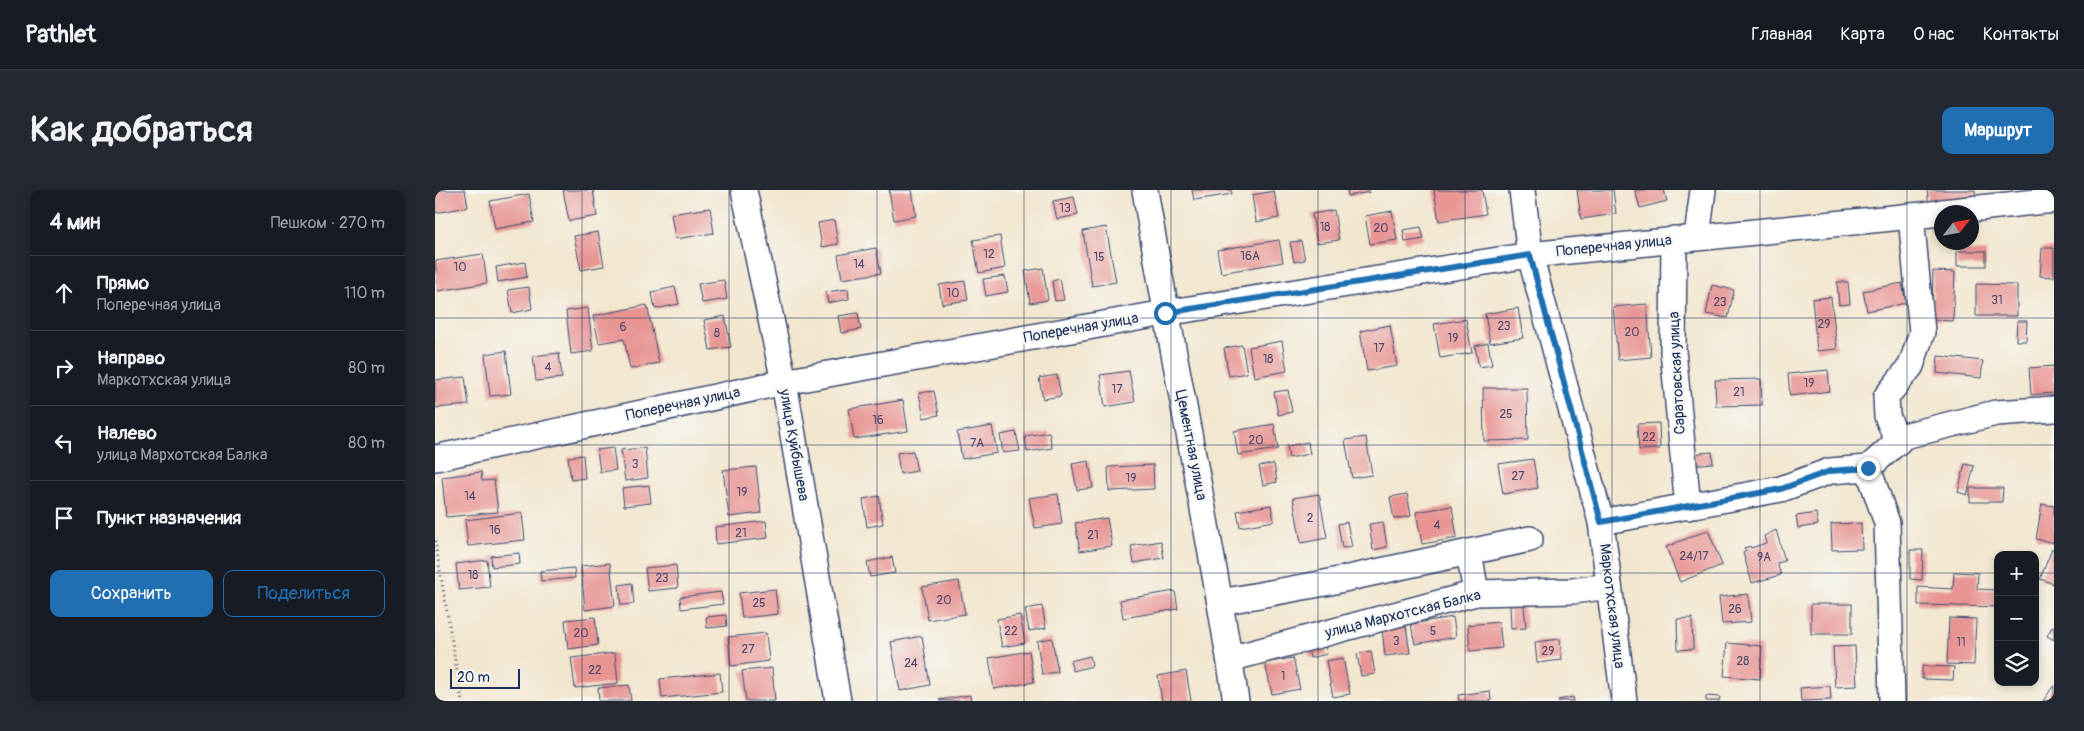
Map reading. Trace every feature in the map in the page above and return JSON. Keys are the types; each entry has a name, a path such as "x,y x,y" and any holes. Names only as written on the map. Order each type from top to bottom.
{"street":[{"name":"улица Куйбышева","path":"744,190 784,382 838,701"},
{"name":"Цементная улица","path":"1145,190 1165,313 1221,602 1236,701"},
{"name":"Маркотхская улица","path":"1522,190 1530,255 1601,522 1624,701"},
{"name":"Саратовская улица","path":"1688,507 1673,351 1685,238 1703,190"},
{"name":"Поперечная улица","path":"1979,209 2054,200"},
{"name":"Поперечная улица","path":"435,458 784,382 1165,313 1530,255 1934,214"},
{"path":"1898,442 1887,416 1886,397 1911,366 1922,332 1911,216"},
{"path":"1601,522 1781,489 1830,471 1868,468 1905,436 1996,413 2054,409"},
{"path":"1868,468 1887,523 1892,701"},
{"path":"1221,602 1325,583 1531,539"},
{"path":"1469,552 1476,593"},
{"name":"улица Мархотская Балка","path":"1230,658 1476,593 1573,591 1609,586"}],"path":[{"path":"435,541 462,701"}],"building":[{"path":"435,190 465,190 468,207 435,213"},
{"path":"563,190 593,190 597,216 569,221"},
{"path":"889,190 912,190 916,216 894,220"},
{"path":"1192,190 1231,190 1232,194 1194,200"},
{"path":"1347,190 1369,190 1370,192 1348,196"},
{"path":"1434,190 1482,190 1486,214 1439,221"},
{"path":"1577,190 1613,190 1616,214 1581,219"},
{"path":"1635,190 1664,190 1667,201 1640,208"},
{"path":"1927,190 1975,190 1976,200 1929,206"},
{"path":"1274,191 1279,218 1256,222 1252,195"},
{"path":"529,194 534,222 495,229 490,201"},
{"path":"1074,197 1078,215 1057,219 1053,201"},
{"path":"710,208 714,233 675,239 671,214"},
{"path":"1334,210 1339,240 1317,243 1312,214"},
{"path":"1392,211 1397,240 1370,244 1365,216"},
{"path":"834,220 838,244 822,247 818,223"},
{"path":"1106,227 1116,282 1092,286 1083,231"},
{"path":"1421,227 1424,239 1405,242 1403,230"},
{"path":"598,232 604,266 581,270 574,236"},
{"path":"1000,236 1005,268 979,273 973,240"},
{"path":"1279,240 1283,262 1221,273 1217,250"},
{"path":"1301,241 1305,260 1294,262 1290,242"},
{"path":"876,248 881,273 842,279 838,255"},
{"path":"2042,248 2054,248 2054,277 2040,276"},
{"path":"1957,251 1986,251 1986,266 1957,266"},
{"path":"483,254 487,283 438,291 435,261"},
{"path":"525,262 527,277 498,282 496,267"},
{"path":"1043,268 1048,300 1030,303 1025,271"},
{"path":"1933,271 1955,272 1953,321 1932,320"},
{"path":"1005,276 1008,292 986,296 983,279"},
{"path":"1060,279 1064,300 1055,301 1052,281"},
{"path":"724,280 727,299 702,303 698,284"},
{"path":"965,281 968,300 942,304 939,285"},
{"path":"1837,282 1848,282 1850,304 1839,305"},
{"path":"1902,283 1906,303 1867,311 1863,291"},
{"path":"1976,284 2017,285 2017,316 1976,316"},
{"path":"1712,285 1734,290 1728,318 1706,314"},
{"path":"529,287 532,309 512,313 508,290"},
{"path":"675,287 679,304 655,309 652,292"},
{"path":"848,289 849,299 828,303 826,292"},
{"path":"1831,297 1837,349 1817,351 1812,299"},
{"path":"1647,304 1651,357 1618,360 1613,307"},
{"path":"647,305 659,363 630,369 624,339 599,343 593,316"},
{"path":"588,308 593,351 571,354 566,311"},
{"path":"1518,308 1523,338 1490,343 1485,314"},
{"path":"858,313 861,329 841,333 838,316"},
{"path":"725,316 731,347 710,350 704,320"},
{"path":"1466,319 1472,353 1440,358 1434,324"},
{"path":"2017,321 2027,321 2026,341 2016,341"},
{"path":"1390,325 1397,366 1367,371 1360,331"},
{"path":"1282,341 1287,371 1254,377 1249,347"},
{"path":"1488,343 1492,365 1479,367 1475,346"},
{"path":"1242,345 1247,373 1229,376 1224,348"},
{"path":"506,351 511,394 490,396 485,354"},
{"path":"559,353 562,378 536,381 533,356"},
{"path":"1938,356 1983,361 1981,378 1937,373"},
{"path":"2054,366 2054,393 2031,395 2029,368"},
{"path":"1828,370 1830,391 1790,396 1788,374"},
{"path":"1129,371 1135,402 1105,407 1100,375"},
{"path":"1057,375 1061,396 1043,399 1039,378"},
{"path":"465,377 469,405 435,408 435,380"},
{"path":"1761,379 1762,405 1716,406 1715,380"},
{"path":"1483,388 1527,388 1528,440 1484,441"},
{"path":"1288,390 1292,412 1278,415 1274,392"},
{"path":"934,391 939,415 924,418 919,393"},
{"path":"903,400 908,431 854,439 849,409"},
{"path":"1659,423 1660,449 1639,450 1637,424"},
{"path":"1274,424 1278,449 1238,455 1234,431"},
{"path":"992,426 997,453 962,459 957,432"},
{"path":"1016,432 1020,451 1003,453 1000,435"},
{"path":"1049,432 1052,448 1027,452 1025,436"},
{"path":"1366,437 1372,475 1352,478 1345,440"},
{"path":"1308,442 1310,454 1289,458 1287,446"},
{"path":"613,448 616,470 600,472 597,450"},
{"path":"645,448 648,478 625,481 621,450"},
{"path":"913,451 917,471 900,474 897,453"},
{"path":"1712,452 1713,463 1691,465 1690,454"},
{"path":"583,455 585,478 571,480 568,457"},
{"path":"1533,459 1538,488 1503,494 1498,464"},
{"path":"1089,461 1093,488 1077,490 1072,464"},
{"path":"1274,464 1277,482 1263,485 1259,466"},
{"path":"1965,464 1974,466 1967,495 1958,492"},
{"path":"1153,465 1154,489 1109,491 1108,467"},
{"path":"756,467 761,513 729,517 723,470"},
{"path":"481,472 482,481 494,480 498,512 446,517 442,477"},
{"path":"649,485 651,503 624,506 622,488"},
{"path":"1970,488 2003,488 2002,502 1970,502"},
{"path":"1058,494 1062,524 1035,528 1029,498"},
{"path":"1319,494 1327,538 1301,543 1293,498"},
{"path":"1407,494 1411,516 1394,519 1390,497"},
{"path":"879,496 883,524 867,527 863,499"},
{"path":"2042,504 2054,506 2054,543 2036,539"},
{"path":"1271,505 1274,521 1240,527 1237,511"},
{"path":"1452,506 1457,538 1422,544 1416,512"},
{"path":"522,513 525,540 468,546 465,520"},
{"path":"1816,513 1818,525 1798,528 1796,516"},
{"path":"1107,518 1112,546 1080,551 1075,523"},
{"path":"766,521 768,538 716,544 715,527"},
{"path":"1347,522 1352,547 1342,548 1338,524"},
{"path":"1383,522 1387,547 1373,550 1369,524"},
{"path":"1861,523 1862,549 1832,550 1831,524"},
{"path":"1708,530 1722,565 1680,582 1666,547"},
{"path":"1776,530 1785,561 1777,563 1781,575 1752,583 1743,553 1746,551 1744,548 1750,546 1751,548 1766,543 1764,536"},
{"path":"1161,541 1164,558 1134,563 1131,546"},
{"path":"2052,549 2054,550 2054,584 2040,579"},
{"path":"1910,550 1923,550 1922,580 1910,579"},
{"path":"519,553 520,564 492,567 491,556"},
{"path":"892,557 895,573 870,577 867,562"},
{"path":"487,560 490,587 459,590 456,564"},
{"path":"610,563 615,606 585,610 581,566"},
{"path":"676,565 678,588 648,591 645,568"},
{"path":"574,568 575,578 541,581 540,571"},
{"path":"1954,572 1978,573 1977,589 1994,590 1994,607 1918,605 1918,587 1953,589"},
{"path":"959,581 965,614 928,620 922,587"},
{"path":"632,583 634,604 621,605 619,585"},
{"path":"775,589 778,614 742,618 739,593"},
{"path":"1175,591 1178,609 1123,618 1120,600"},
{"path":"721,592 723,604 681,609 680,597"},
{"path":"1748,594 1751,622 1722,624 1719,597"},
{"path":"1811,604 1852,604 1852,634 1811,634"},
{"path":"1524,605 1526,628 1511,629 1510,606"},
{"path":"1042,606 1046,628 1029,631 1025,609"},
{"path":"726,615 727,626 707,628 706,617"},
{"path":"1020,615 1025,643 1002,647 997,619"},
{"path":"595,617 598,645 568,649 565,620"},
{"path":"1453,617 1456,637 1415,644 1411,624"},
{"path":"1692,618 1693,649 1678,650 1677,619"},
{"path":"1949,618 1976,619 1974,665 1947,664"},
{"path":"1499,622 1502,648 1470,651 1468,625"},
{"path":"1406,626 1410,653 1385,656 1382,629"},
{"path":"2052,627 2054,628 2054,640 2047,636"},
{"path":"766,633 769,661 731,666 728,637"},
{"path":"922,636 930,685 900,691 891,642"},
{"path":"1052,638 1058,672 1042,674 1037,641"},
{"path":"1560,639 1562,660 1537,663 1535,642"},
{"path":"1727,643 1762,646 1760,679 1724,676"},
{"path":"1325,645 1327,654 1310,658 1308,648"},
{"path":"1855,646 1857,686 1835,687 1833,647"},
{"path":"1029,651 1034,682 994,689 989,658"},
{"path":"1371,651 1375,674 1361,676 1357,654"},
{"path":"615,653 618,683 575,688 571,658"},
{"path":"1090,656 1092,666 1073,671 1070,661"},
{"path":"1293,658 1300,689 1272,694 1265,663"},
{"path":"1343,658 1350,694 1333,697 1326,661"},
{"path":"1922,666 1954,667 1953,680 1922,679"},
{"path":"772,668 775,701 746,701 742,671"},
{"path":"1186,671 1191,701 1162,701 1158,676"},
{"path":"720,673 722,692 662,698 660,679"},
{"path":"629,685 631,701 599,701 598,688"},
{"path":"2054,685 2054,701 2043,701"},
{"path":"1830,686 1831,700 1801,701 1800,688"},
{"path":"1490,691 1491,701 1459,701 1458,695"},
{"path":"970,695 971,701 939,700"},
{"path":"1706,696 1720,697 1719,701 1706,701"},
{"path":"1573,697 1574,701 1558,701 1558,700"}],"route":[{"path":"1165,313 1530,255 1601,522 1781,489 1830,471 1868,468"}]}
